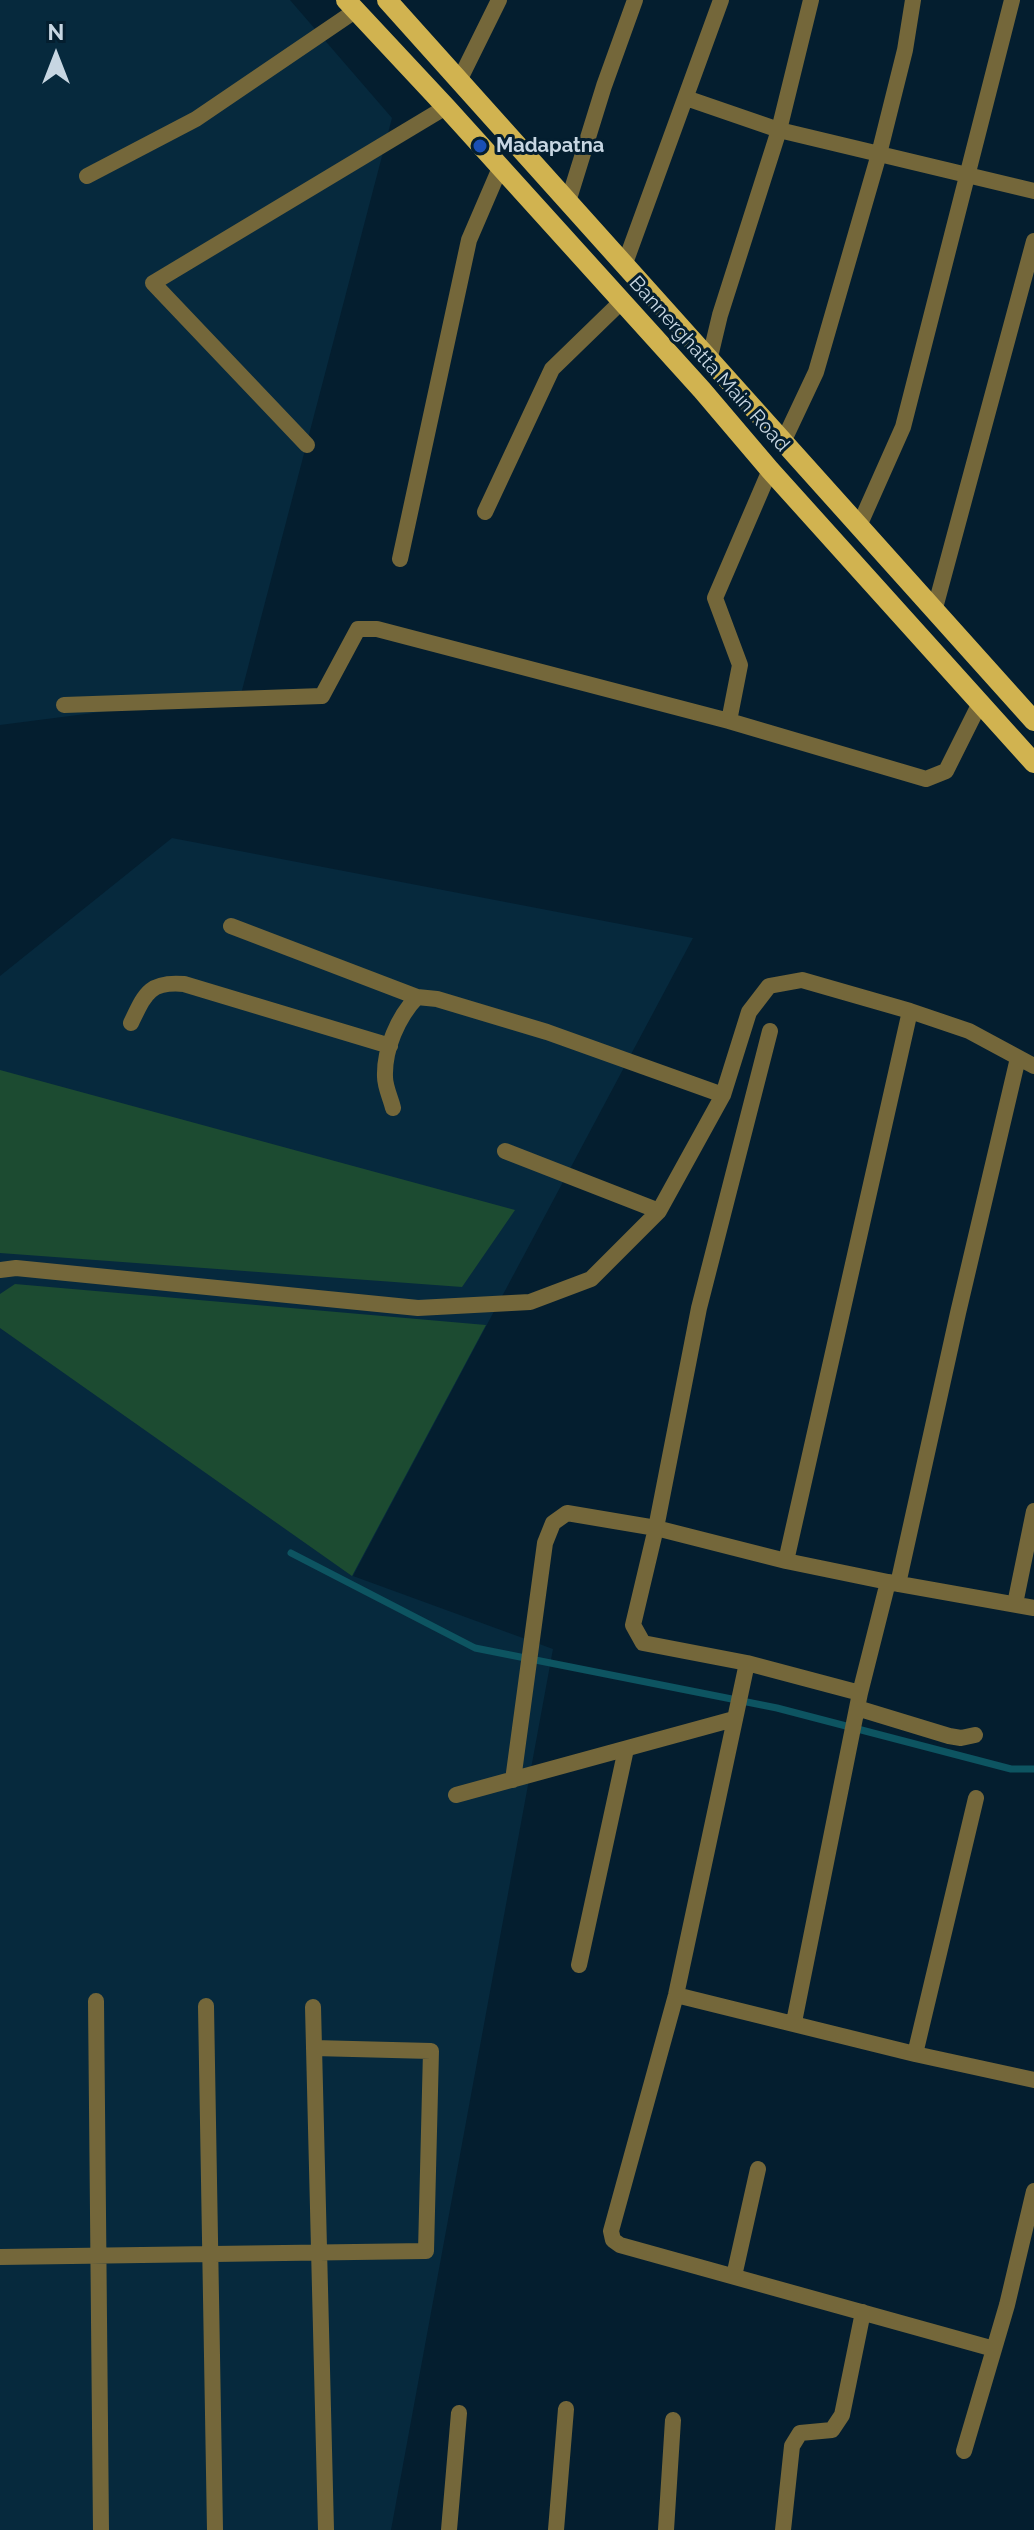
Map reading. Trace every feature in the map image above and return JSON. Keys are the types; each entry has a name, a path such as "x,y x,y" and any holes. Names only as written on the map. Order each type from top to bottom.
{"main road":[{"path":"387,0 1034,721"},
{"name":"Bannerghatta Main Road","path":"350,5 446,107 1034,763"}],"street":[{"path":"459,81 499,0"},
{"path":"568,202 635,0"},
{"path":"624,266 721,0"},
{"path":"709,361 720,315 779,130 811,0"},
{"path":"783,442 816,372 879,154 905,50 913,0"},
{"path":"859,526 903,427 1012,0"},
{"path":"87,176 196,119 350,5"},
{"path":"686,98 779,130 1034,191"},
{"path":"307,445 153,283 446,107"},
{"path":"400,559 469,240 500,168"},
{"path":"935,608 1034,241"},
{"path":"485,512 552,369 621,302"},
{"path":"729,721 740,665 715,598 770,470"},
{"path":"64,705 322,696 358,629 377,629 729,721 926,779 946,771 980,703"},
{"path":"231,926 417,997 437,999 547,1032 723,1095"},
{"path":"0,1270 16,1268 418,1308 530,1302 591,1279 659,1211 723,1095 749,1012 769,986 802,980 910,1011 969,1031 1034,1066"},
{"path":"131,1023 145,994 156,986 184,984 390,1046"},
{"path":"393,1108 385,1078 390,1046 403,1012 417,997"},
{"path":"786,1561 910,1011"},
{"path":"770,1031 699,1308 656,1528 633,1625 643,1643 747,1663 858,1700 949,1736 961,1738 975,1735"},
{"path":"794,2022 858,1700 893,1583 1018,1058"},
{"path":"505,1151 659,1211"},
{"path":"1015,1604 1034,1511"},
{"path":"513,1780 545,1543 553,1523 567,1513 656,1528 786,1561 893,1583 1034,1608"},
{"path":"747,1663 676,1995 611,2231 613,2240 620,2245 994,2349"},
{"path":"456,1795 734,1719"},
{"path":"579,1965 626,1749"},
{"path":"915,2054 976,1798"},
{"path":"676,1995 1034,2080"},
{"path":"96,2001 101,2530"},
{"path":"206,2006 215,2530"},
{"path":"313,2007 326,2530"},
{"path":"0,2257 426,2251 431,2051 314,2048"},
{"path":"734,2276 758,2169"},
{"path":"964,2451 994,2349 1034,2191"},
{"path":"783,2530 792,2446 800,2433 832,2430 842,2415 863,2312"},
{"path":"556,2530 566,2409"},
{"path":"449,2530 459,2413"},
{"path":"666,2530 673,2420"}],"shaded area":[{"path":"0,0 290,0 392,118 241,694 0,725"},
{"path":"172,838 693,938 353,1576 553,1649 391,2530 0,2530 0,976"}],"green space":[{"path":"0,1070 515,1210 462,1287 0,1253"},
{"path":"15,1284 486,1325 352,1576 0,1328 0,1294"}],"waterway":[{"path":"291,1553 475,1648 777,1708 1011,1769 1034,1769"}],"place":[{"name":"Madapatna","path":"480,146"}]}
